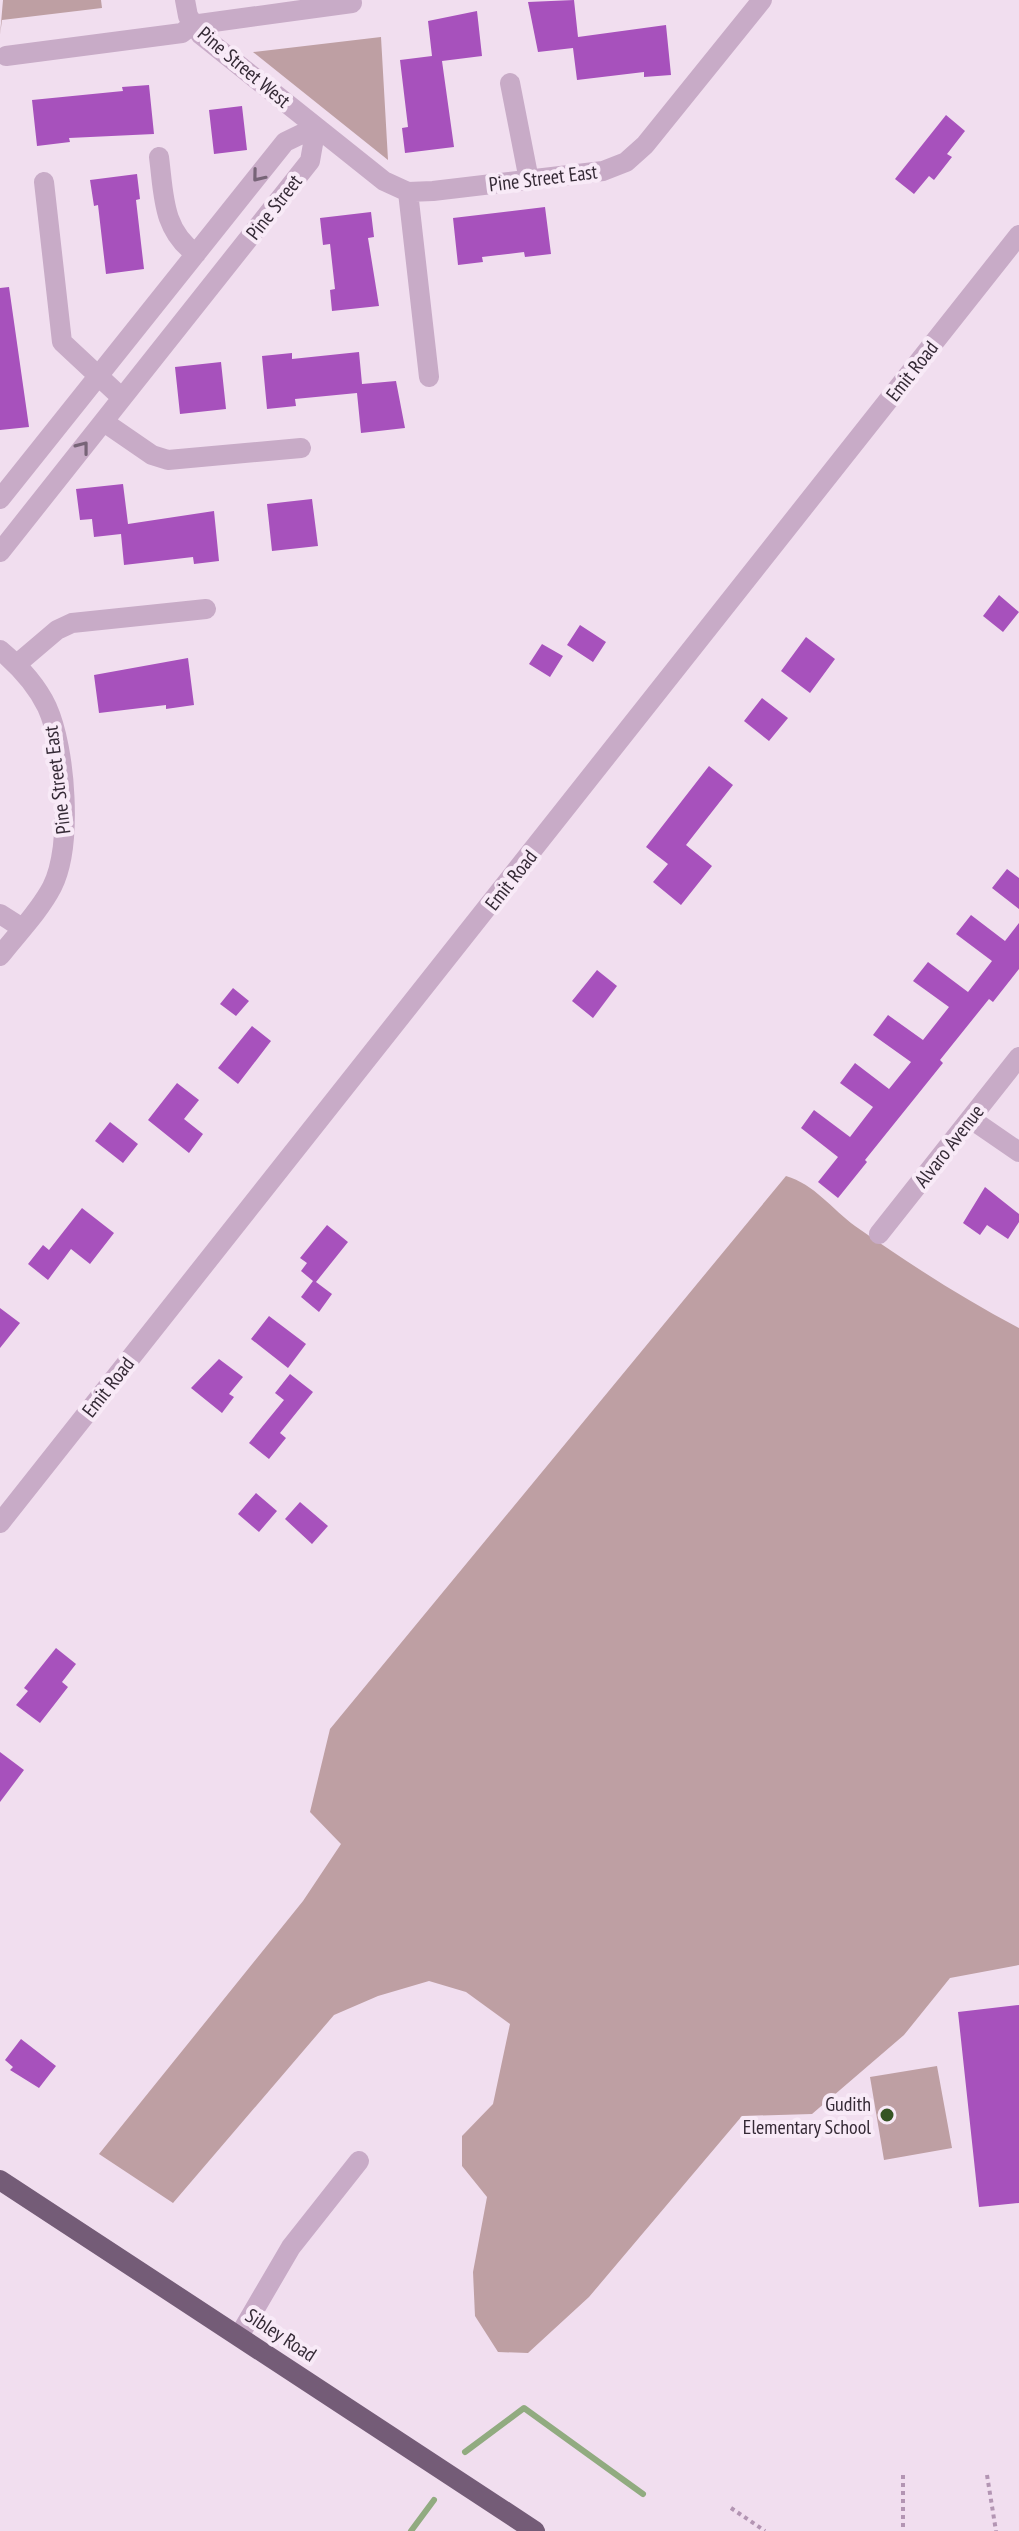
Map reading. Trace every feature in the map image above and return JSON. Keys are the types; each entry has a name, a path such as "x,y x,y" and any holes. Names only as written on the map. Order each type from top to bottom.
{"main road":[{"name":"Sibley Road","path":"0,2180 535,2531"}],"street":[{"name":"Pine Street West","path":"185,0 192,25 316,127"},
{"name":"Pine Street East","path":"408,192 603,171 636,155 762,0"},
{"path":"6,56 182,33 192,25 352,3"},
{"path":"510,83 529,180"},
{"path":"316,127 384,181 408,192 429,377"},
{"name":"Pine Street","path":"3,489 32,458 285,142 316,127"},
{"name":"Pine Street","path":"0,552 310,161 316,127"},
{"path":"159,157 166,211 177,241 196,254"},
{"path":"44,182 62,342 97,378 122,398"},
{"path":"215,230 239,251"},
{"name":"Emit Road","path":"0,1523 1019,235"},
{"path":"104,422 152,455 168,460 301,448"},
{"path":"32,458 58,479"},
{"path":"17,664 57,630 72,623 206,609"},
{"name":"Pine Street East","path":"0,650 36,686 53,723 66,822 60,866 52,887 0,956"},
{"path":"0,914 22,928"},
{"name":"Alvaro Avenue","path":"879,1234 1019,1057"},
{"path":"971,1119 1019,1152"},
{"path":"239,2336 291,2247 359,2161"}],"path":[{"path":"903,2475 903,2531"},
{"path":"987,2475 996,2531"},
{"path":"731,2508 765,2531"}],"shaded area":[{"path":"3,0 101,0 102,8 2,20 0,35"},
{"path":"381,37 388,160 253,52"},
{"path":"786,1176 814,1191 855,1226 915,1267 1019,1328 1019,1965 950,1978 904,2035 812,2114 742,2116 589,2297 528,2353 498,2352 475,2316 473,2272 487,2197 462,2166 462,2136 493,2104 510,2024 466,1992 429,1981 378,1996 334,2015 173,2203 99,2154 303,1901 341,1844 310,1812 330,1729"},
{"path":"937,2066 952,2148 884,2160 870,2077"}],"building":[{"path":"574,0 578,37 666,25 671,75 644,77 644,72 577,80 573,48 538,52 528,2"},
{"path":"477,11 482,56 442,61 454,147 405,153 402,128 408,127 400,60 432,56 428,21"},
{"path":"149,85 154,134 69,138 70,142 37,146 32,100 123,91 122,87"},
{"path":"242,106 247,150 214,154 209,110"},
{"path":"946,115 965,131 947,154 952,157 934,180 929,176 914,194 895,179"},
{"path":"137,174 140,199 136,200 144,269 106,274 98,205 94,206 90,180"},
{"path":"545,207 551,254 525,257 524,252 482,257 483,262 458,265 453,218"},
{"path":"371,212 374,237 368,238 379,306 332,311 330,290 335,289 330,244 323,245 320,218"},
{"path":"9,287 29,427 0,430 0,288"},
{"path":"359,352 362,384 396,381 405,428 361,433 357,393 295,399 296,406 267,409 262,356 292,353 292,359"},
{"path":"221,362 226,409 180,414 175,367"},
{"path":"123,484 128,524 214,511 219,561 194,564 193,557 124,565 121,534 94,537 92,519 80,520 76,489"},
{"path":"312,499 318,546 272,551 267,504"},
{"path":"999,595 1019,612 1003,632 983,616"},
{"path":"580,625 606,642 593,662 567,645"},
{"path":"806,637 835,659 810,693 781,671"},
{"path":"542,644 563,656 550,677 529,664"},
{"path":"188,658 194,705 99,713 94,675"},
{"path":"762,698 788,718 769,741 744,721"},
{"path":"709,766 733,785 686,845 712,866 681,905 653,882 668,864 646,847"},
{"path":"1007,869 1019,878 1019,909 992,888"},
{"path":"971,915 1005,941 1019,923 1019,969 993,1002 989,999 940,1060 943,1063 838,1198 818,1182 838,1157 801,1128 814,1110 850,1137 873,1107 840,1083 855,1063 889,1089 911,1062 873,1035 888,1015 923,1040 949,1007 913,981 928,962 968,992 992,961 956,934"},
{"path":"597,970 617,986 593,1018 572,1001"},
{"path":"233,988 249,1001 236,1016 220,1004"},
{"path":"252,1026 271,1041 238,1084 218,1068"},
{"path":"177,1083 199,1100 184,1119 203,1134 189,1153 148,1120"},
{"path":"110,1122 138,1144 123,1163 95,1141"},
{"path":"985,1187 1019,1214 1019,1222 1008,1239 987,1225 980,1235 963,1223"},
{"path":"82,1208 114,1233 90,1264 71,1249 48,1280 28,1264 43,1245 49,1250"},
{"path":"327,1225 348,1242 316,1282 332,1294 319,1312 301,1297 313,1281 301,1271 307,1263 300,1258"},
{"path":"0,1308 20,1323 0,1348"},
{"path":"269,1316 306,1344 288,1368 251,1339"},
{"path":"219,1359 243,1377 229,1394 234,1397 222,1413 191,1388"},
{"path":"290,1374 313,1392 280,1433 286,1438 269,1459 249,1443 284,1400 275,1393"},
{"path":"256,1493 277,1511 259,1532 238,1514"},
{"path":"300,1502 328,1526 312,1544 285,1519"},
{"path":"56,1648 76,1664 62,1682 68,1687 40,1723 16,1705 28,1691 24,1688"},
{"path":"0,1752 24,1770 0,1802"},
{"path":"1019,2005 1019,2203 979,2207 958,2012"},
{"path":"21,2039 56,2066 39,2088 10,2070 13,2067 5,2060"}],"waterway":[{"path":"465,2452 524,2408 643,2494"},
{"path":"411,2531 434,2500"}],"place":[{"name":"Gudith Elementary School","path":"887,2115"}]}
